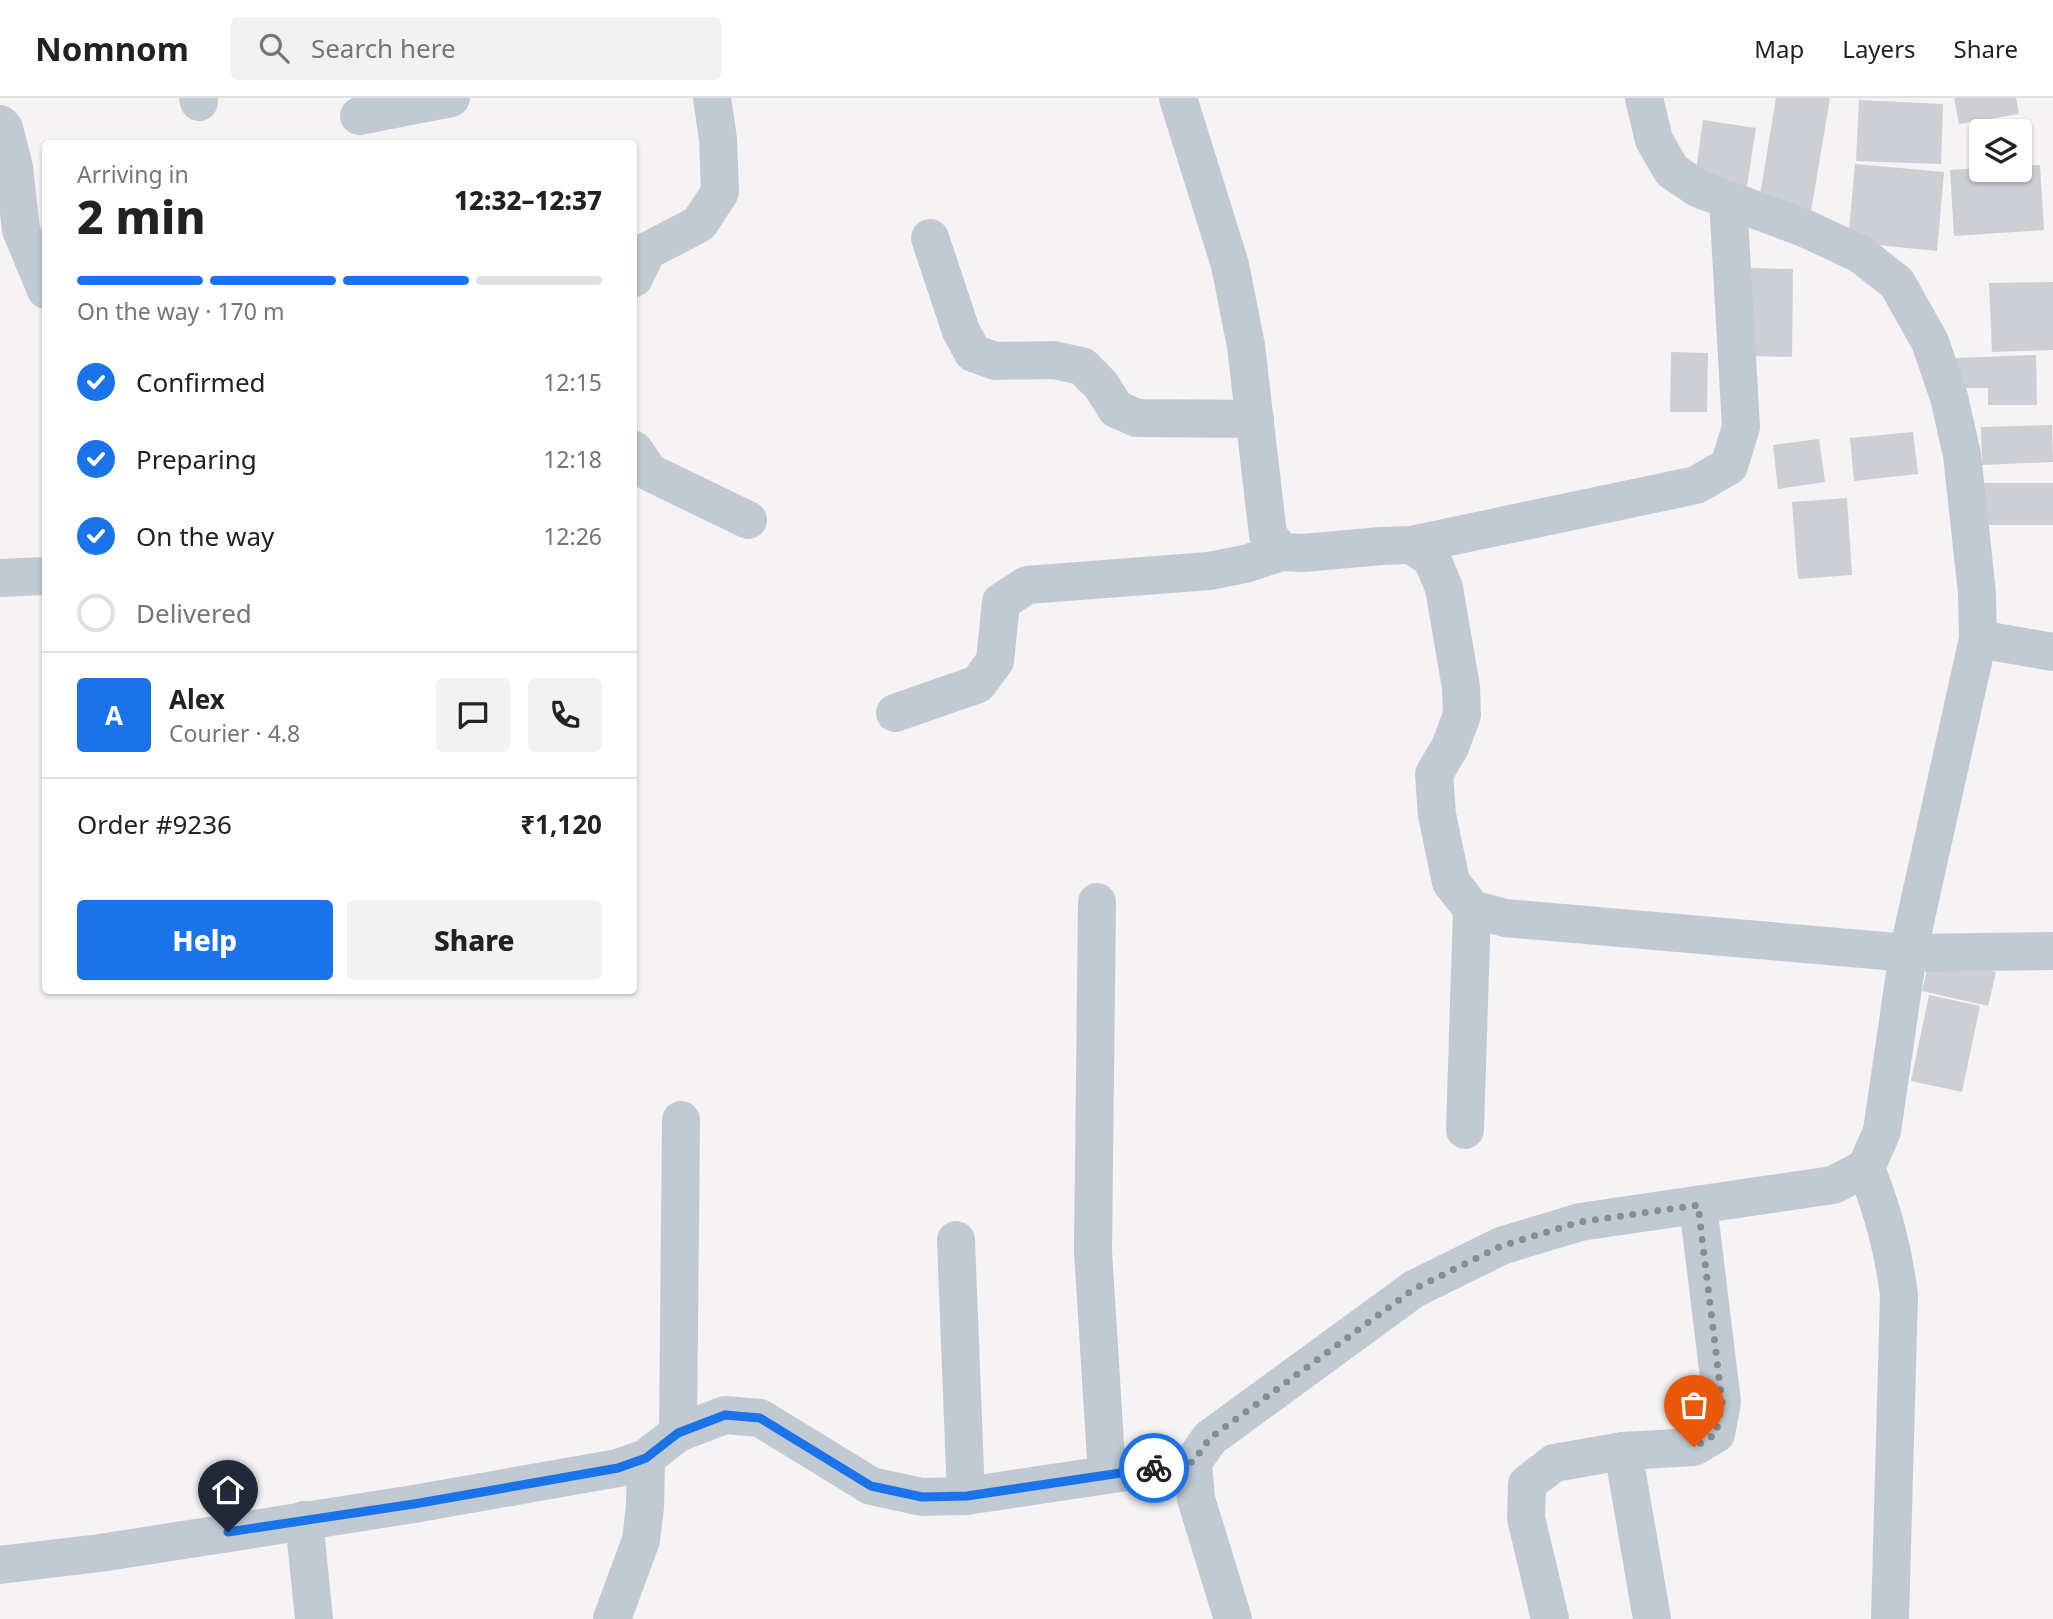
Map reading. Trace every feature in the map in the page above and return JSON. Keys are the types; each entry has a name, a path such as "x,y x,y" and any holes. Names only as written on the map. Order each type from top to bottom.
{"street":[{"path":"359,116 451,98"},
{"path":"637,272 647,251 699,223 720,192 718,139 712,98"},
{"path":"1178,98 1230,265 1247,346 1268,535 1282,552"},
{"path":"1233,1619 1196,1499 1193,1462 1210,1438 1414,1289 1501,1246 1580,1222 1833,1185 1866,1168 1882,1131 1908,953 1978,639 1977,593 1962,455 1949,397 1930,342 1897,283 1860,254 1804,229 1699,189 1672,171 1654,140 1644,98"},
{"path":"0,124 4,128 14,167 22,230 42,280"},
{"path":"895,713 978,684 995,661 1001,601 1027,585 1209,571 1245,564 1282,552 1303,553 1381,545 1411,545 1696,485 1729,466 1741,427 1728,200"},
{"path":"930,238 961,331 973,352 995,361 1053,360 1082,366 1101,385 1116,410 1137,418 1255,419"},
{"path":"637,454 649,472 748,520"},
{"path":"1411,545 1432,559 1444,588 1461,687 1462,715 1450,747 1434,774 1437,815 1451,882 1472,909 1506,918 1908,953 2053,951"},
{"path":"0,578 42,576"},
{"path":"1978,639 2053,652"},
{"path":"1097,902 1093,1251 1107,1475"},
{"path":"1465,1130 1472,909"},
{"path":"678,1433 681,1120"},
{"path":"1866,1168 1885,1217 1894,1254 1899,1295 1890,1619"},
{"path":"1550,1619 1526,1518 1527,1484 1554,1463 1623,1451 1694,1447 1716,1434 1722,1402 1698,1205"},
{"path":"956,1240 967,1496"},
{"path":"0,1565 100,1553 604,1471 646,1458 678,1433 725,1415 760,1418 871,1486 922,1497 967,1496 1193,1462"},
{"path":"1623,1451 1652,1619"},
{"path":"612,1619 641,1541 646,1458"},
{"path":"304,1520 314,1619"}],"building":[{"path":"1776,98 1830,98 1810,217 1758,208"},
{"path":"1954,98 2016,98 2019,114 1969,119 1969,122 1959,124"},
{"path":"1859,100 1943,104 1941,164 1856,161"},
{"path":"1703,120 1756,128 1747,186 1695,178"},
{"path":"1855,164 1944,172 1937,251 1848,242"},
{"path":"2032,165 2040,165 2044,230 1954,236 1950,170 1969,169 1969,182 2032,182"},
{"path":"1751,268 1793,269 1792,357 1750,356"},
{"path":"2053,282 2053,350 1992,352 1989,283"},
{"path":"1671,352 1708,353 1707,412 1670,412"},
{"path":"2036,355 2037,405 1988,405 1988,388 1957,388 1955,358"},
{"path":"2052,425 2053,462 1982,465 1981,427"},
{"path":"1913,432 1918,474 1854,481 1850,438"},
{"path":"1819,439 1825,482 1778,489 1773,445"},
{"path":"1984,483 2053,483 2053,525 1984,525"},
{"path":"1847,498 1852,575 1798,579 1792,502"},
{"path":"1930,957 1996,972 1988,1006 1922,991"},
{"path":"1929,995 1980,1006 1962,1092 1911,1081"}],"way so far":[{"path":"1154,1468 1193,1462 1210,1438 1414,1289 1501,1246 1580,1222 1698,1205 1722,1402 1716,1434 1694,1447"}],"route":[{"path":"228,1532 414,1504 618,1468 646,1458 678,1433 725,1415 760,1418 871,1486 922,1497 967,1496 1154,1468"}]}
